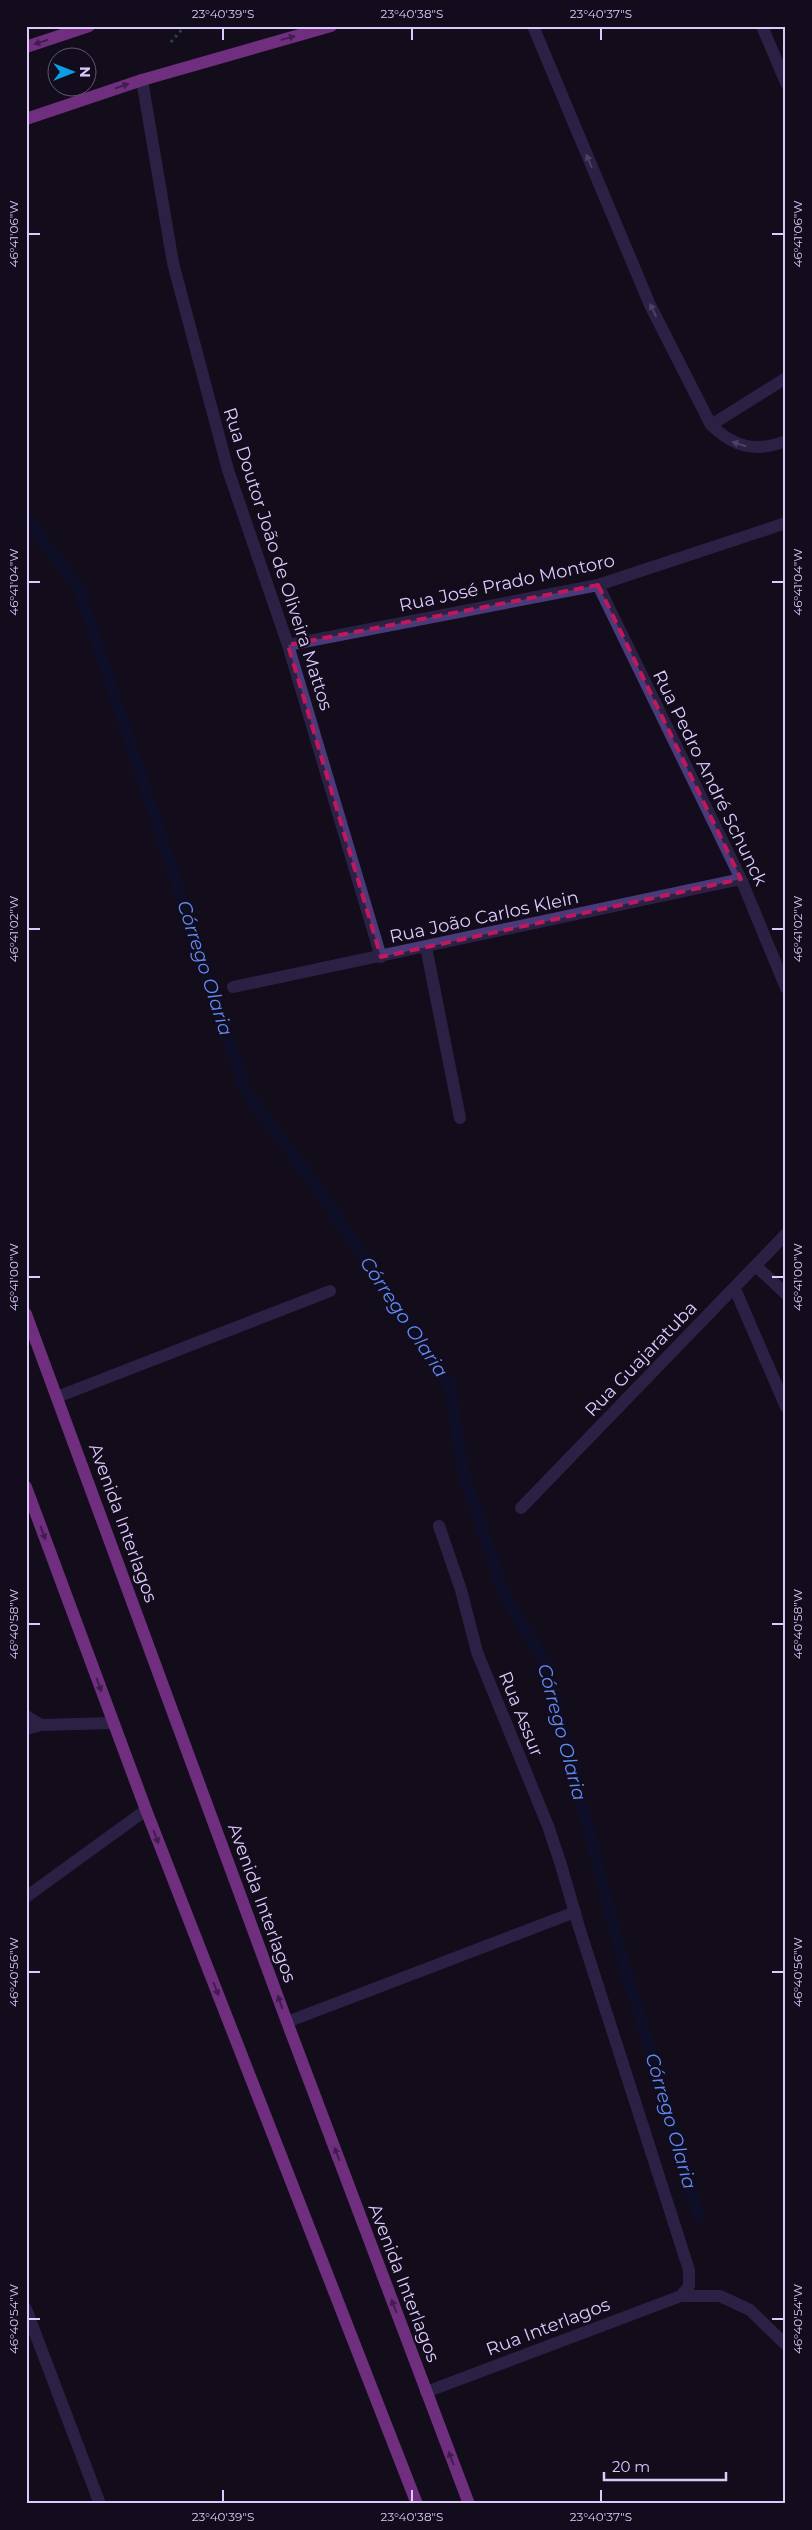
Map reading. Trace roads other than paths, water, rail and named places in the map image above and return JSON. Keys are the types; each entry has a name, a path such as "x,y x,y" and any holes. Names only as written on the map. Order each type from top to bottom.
{"main road":[{"path":"26,47 89,26"},
{"path":"26,119 142,80 331,26"},
{"name":"Avenida Interlagos","path":"26,1314 287,2022 468,2504"},
{"path":"26,1487 146,1810 417,2504"}],"street":[{"path":"533,26 650,305 711,425 725,439 741,446 758,448 786,441"},
{"path":"762,26 786,83"},
{"name":"Rua Doutor João de Oliveira Mattos","path":"142,80 173,263 228,470 288,645 381,957"},
{"path":"711,425 786,378"},
{"name":"Rua José Prado Montoro","path":"288,645 598,585 786,523"},
{"name":"Rua Pedro André Schunck","path":"598,585 741,879 786,988"},
{"name":"Rua João Carlos Klein","path":"233,987 741,879"},
{"path":"426,947 460,1118"},
{"name":"Rua Guajaratuba","path":"521,1508 735,1289 786,1234"},
{"path":"756,1266 786,1294"},
{"path":"735,1289 786,1407"},
{"path":"57,1397 330,1291"},
{"name":"Rua Assur","path":"438,1526 461,1590 477,1652 548,1826 689,2270 689,2286 681,2296"},
{"path":"26,1716 41,1725"},
{"path":"26,1729 41,1725 113,1724"},
{"path":"26,1897 146,1810"},
{"path":"287,2022 575,1912"},
{"path":"681,2296 720,2296 728,2299 750,2310 786,2346"},
{"name":"Rua Interlagos","path":"426,2392 681,2296"},
{"path":"26,2309 100,2504"}],"waterway":[{"name":"Córrego Olaria","path":"26,518 79,589 244,1088 316,1186 450,1386 463,1473 504,1595 545,1662 614,1929 699,2216"}]}
